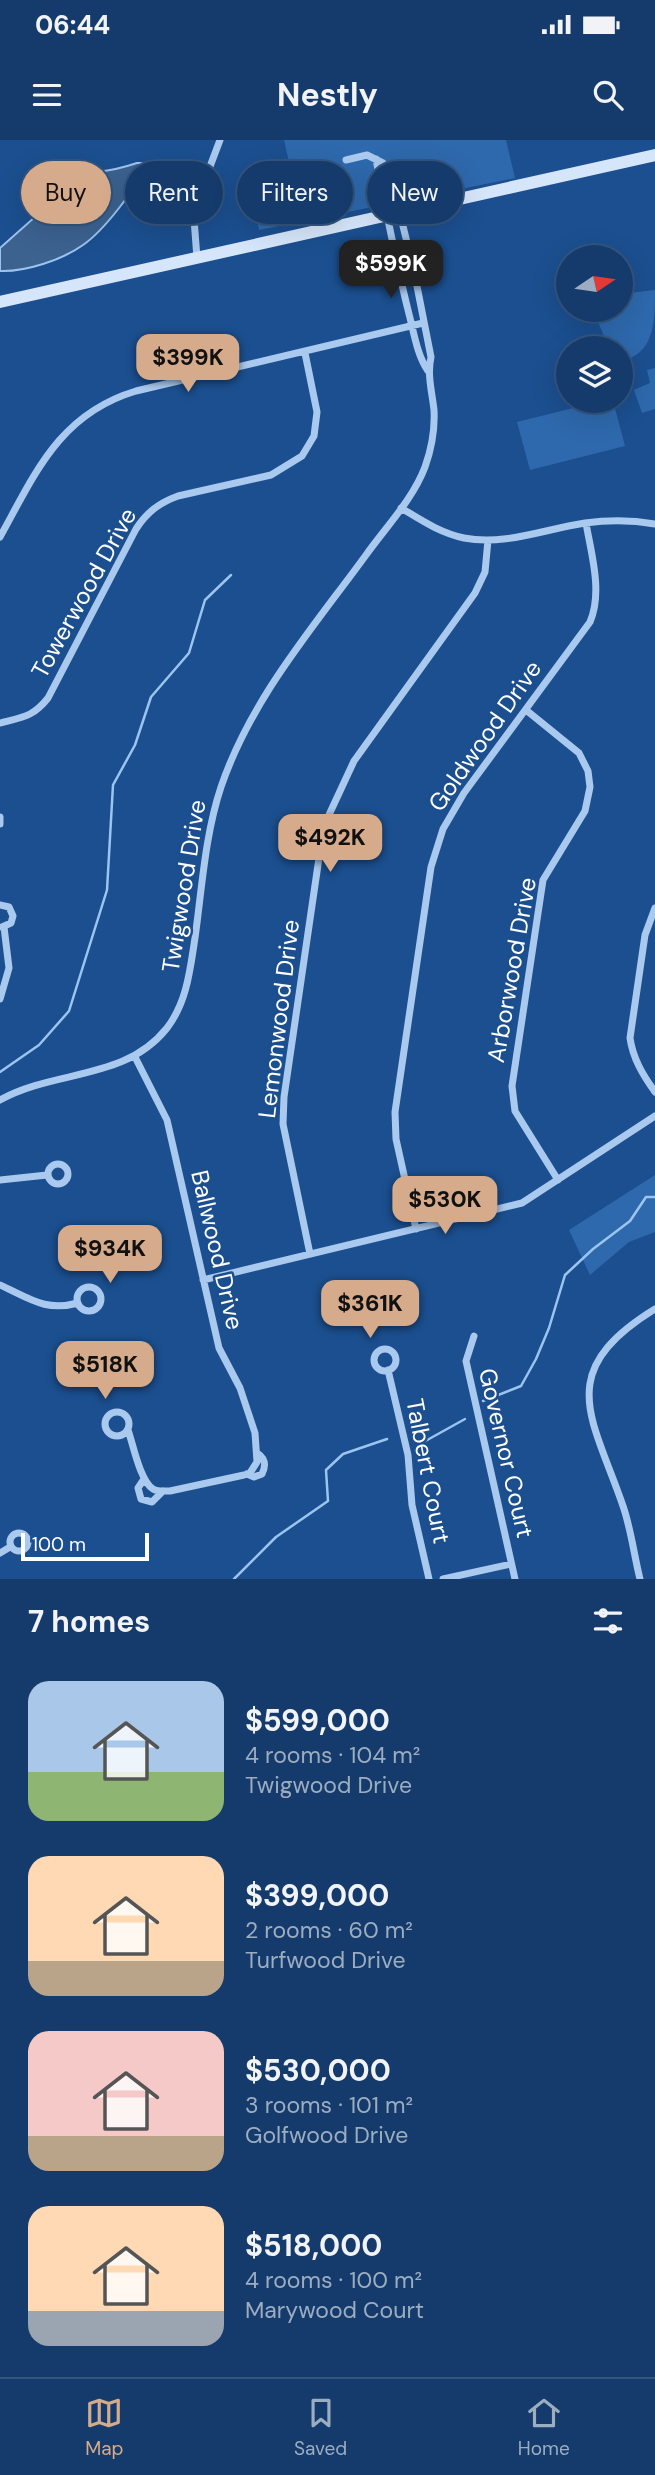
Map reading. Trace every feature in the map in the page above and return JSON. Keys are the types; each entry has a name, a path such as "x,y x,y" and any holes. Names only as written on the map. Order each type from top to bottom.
{"main road":[{"path":"463,198 655,155"},
{"path":"0,302 367,220"}],"street":[{"path":"197,258 194,219 200,193 220,140"},
{"path":"346,160 367,155 376,159"},
{"name":"Twigwood Drive","path":"376,159 380,161"},
{"name":"Twigwood Drive","path":"388,224 412,326 422,362 428,371"},
{"name":"Twigwood Drive","path":"0,1100 28,1087 135,1057 157,1040 169,1026 187,988 212,817 239,740 282,668 401,508 424,469 431,444 434,414 428,371 431,357 402,224"},
{"path":"0,537 37,468 66,433 95,409 136,391 423,323"},
{"name":"Towerwood Drive","path":"0,723 30,716 38,711 48,698 136,528 148,513 178,496 271,475 302,456 314,436 317,412 304,353"},
{"path":"401,508 441,530 465,538 488,540 586,523 617,521 655,524"},
{"name":"Goldwood Drive","path":"416,1229 396,1139 395,1112 438,841 451,814 593,614 595,591 586,523"},
{"name":"Lemonwood Drive","path":"310,1254 285,1135 283,1111 296,1005 324,830 354,761 475,593 485,572 488,540"},
{"name":"Arborwood Drive","path":"526,710 573,746 585,761 590,779 588,803 548,870 541,888 512,1086 515,1111 558,1180"},
{"path":"0,817 0,824"},
{"path":"0,905 9,906 13,913 11,923 2,926 9,968 0,999"},
{"path":"655,908 645,935 630,1038 640,1070 655,1092"},
{"name":"Ballwood Drive","path":"128,1430 144,1479 138,1488 141,1499 152,1502 163,1491 247,1474 253,1469 257,1453 255,1433 247,1408 219,1348 167,1120 135,1057"},
{"path":"203,1280 522,1203 655,1116"},
{"path":"0,1180 47,1175"},
{"path":"0,1285 44,1306 62,1307 78,1303"},
{"path":"640,1579 623,1507 597,1438 588,1399 594,1372 607,1347 655,1309"},
{"name":"Governor Court","path":"474,1336 466,1361 514,1579"},
{"name":"Talbert Court","path":"388,1370 408,1455 412,1505 429,1579"},
{"path":"144,1479 153,1489 163,1491"},
{"path":"0,1553 10,1547"},
{"path":"443,1579 511,1564"}],"shaded area":[{"path":"284,140 506,140 515,178 463,189 463,161 367,161 367,208 353,211 353,161 289,161"},
{"path":"125,167 125,200 111,218 111,170"},
{"path":"27,224 105,224 83,245 65,256 43,264 0,271 0,248"},
{"path":"258,224 289,224 259,230"},
{"path":"655,290 651,335 647,344 633,356 633,336 604,336 598,322 634,322 634,292"},
{"path":"655,368 655,409 642,413 634,390 650,383 647,370"},
{"path":"556,412 616,413 625,446 530,470 517,422"},
{"path":"655,1175 655,1232 629,1242 590,1275 569,1230"}],"waterway":[{"path":"0,1072 39,1045 69,1011 107,890 113,785 135,745 151,697 189,653 205,600 231,575"},
{"path":"483,1401 521,1386 549,1328 565,1275 593,1249 630,1221 646,1197 655,1197"},
{"path":"420,1444 465,1419"},
{"path":"234,1579 276,1537 328,1501 326,1470 343,1454 387,1439"}]}
